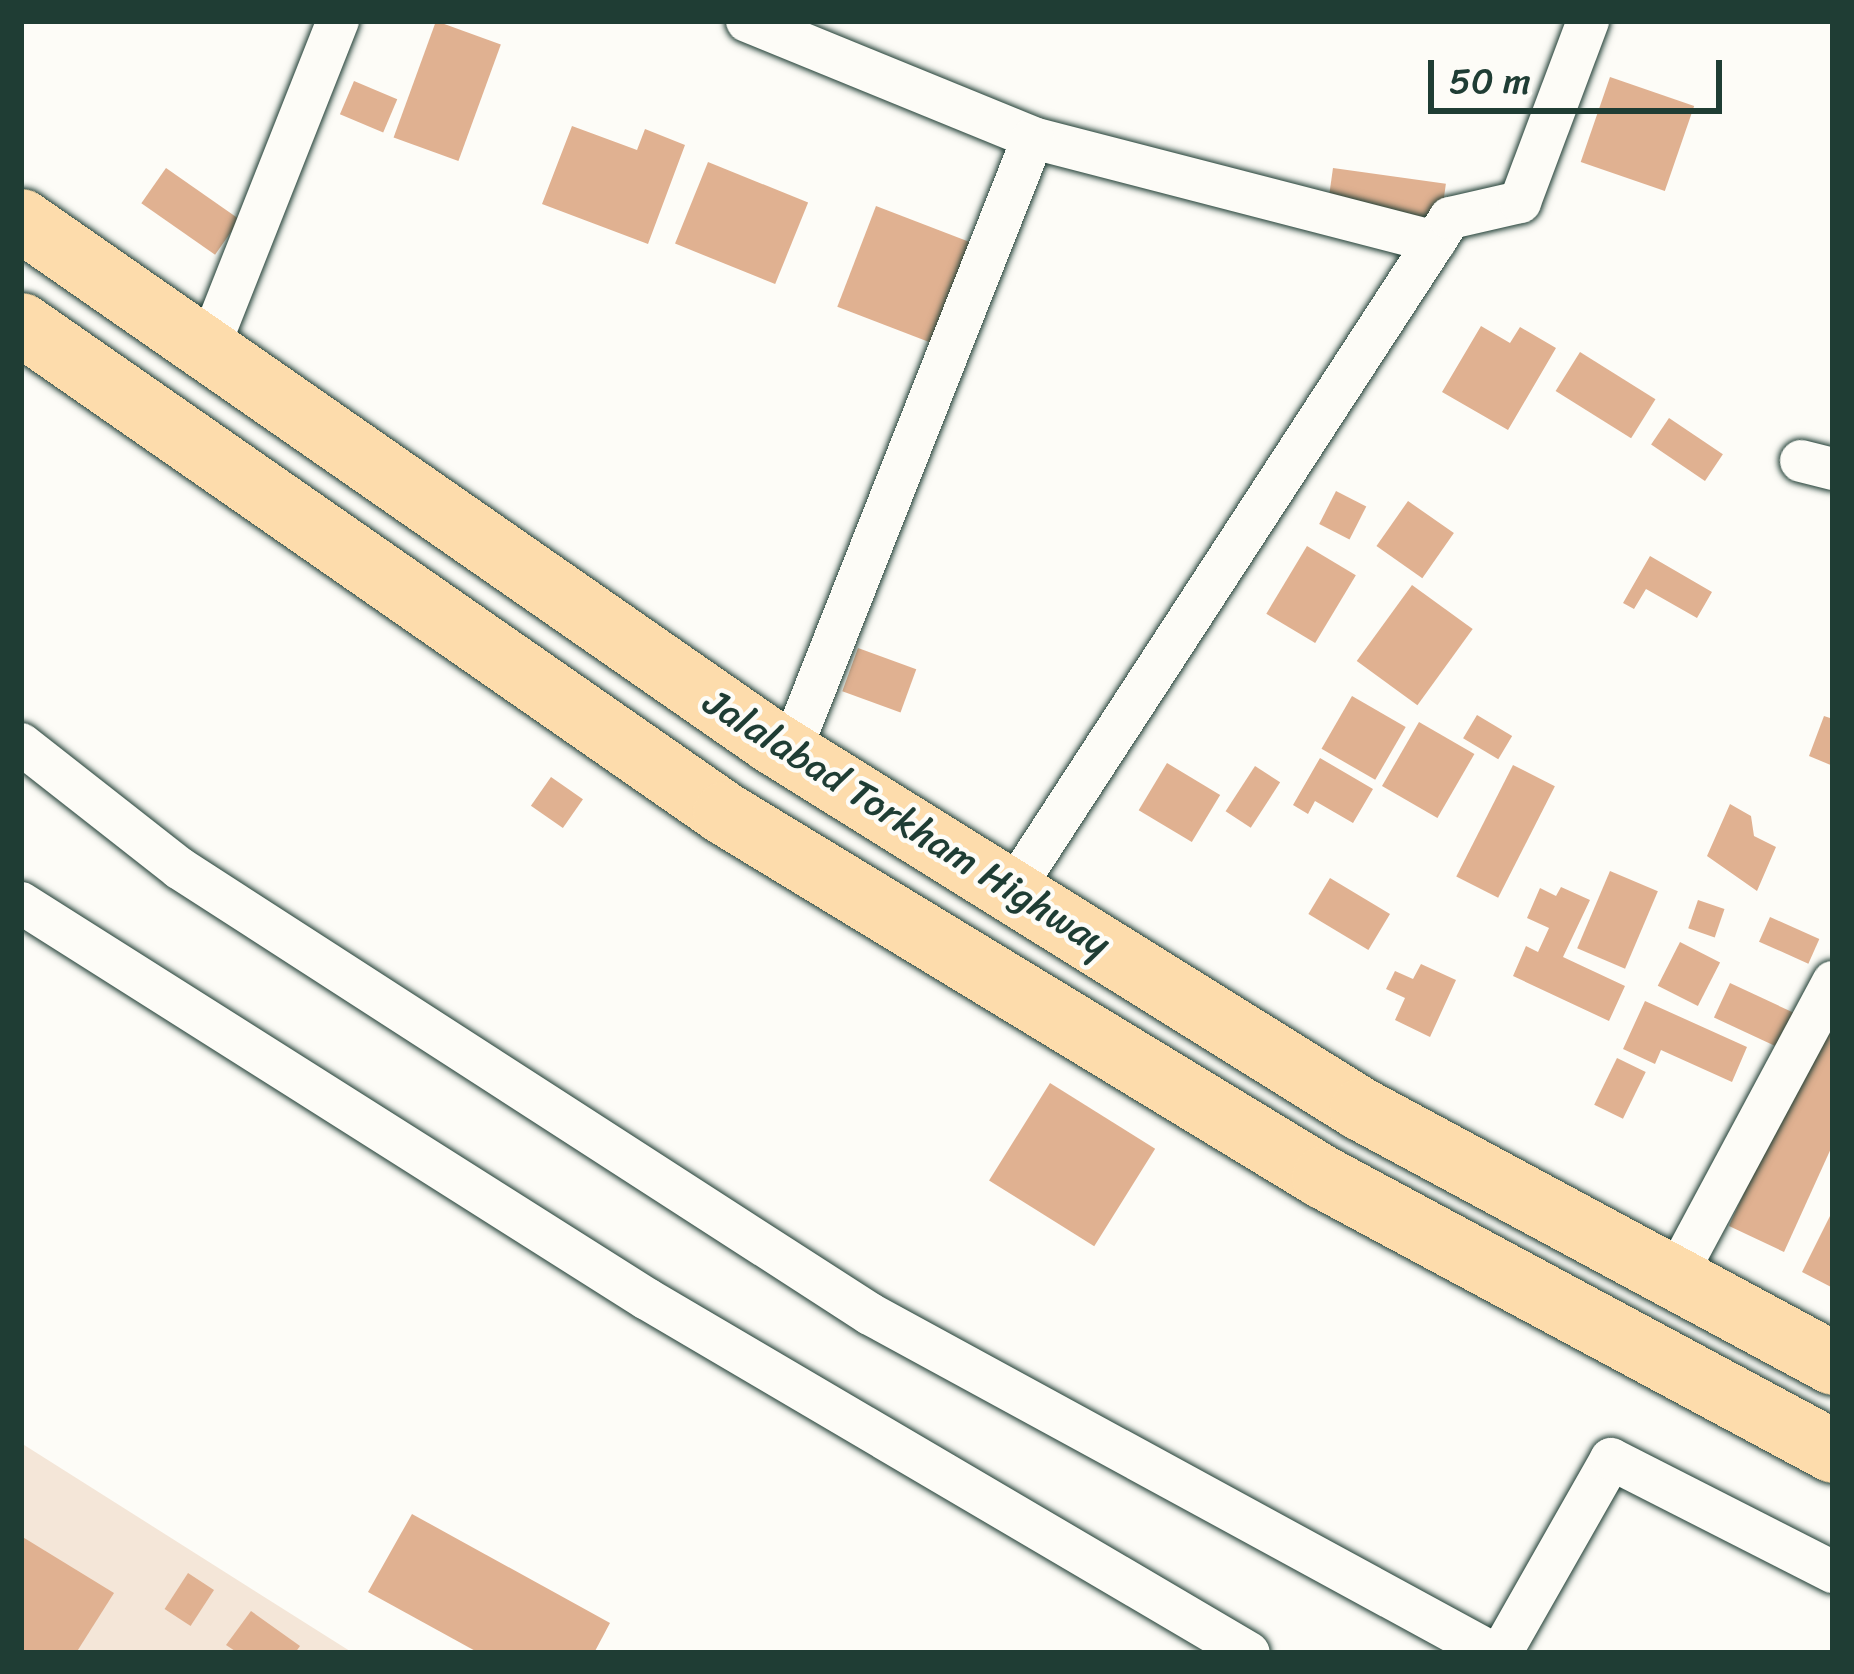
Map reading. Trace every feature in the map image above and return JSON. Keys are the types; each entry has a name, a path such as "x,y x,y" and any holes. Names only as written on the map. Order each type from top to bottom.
{"highway":[{"name":"Jalalabad Torkham Highway","path":"21,220 206,354 790,752 1361,1108 1833,1363"},
{"path":"21,324 724,813 1323,1178 1833,1451"}],"street":[{"path":"206,354 338,21"},
{"path":"746,21 1034,138 1435,242"},
{"path":"1012,891 1450,218 1520,202 1588,21"},
{"path":"790,752 1034,138"},
{"path":"21,744 179,868 870,1314 1492,1653"},
{"path":"21,903 647,1299 1249,1653"},
{"path":"1675,1277 1833,982"},
{"path":"1501,1653 1611,1459 1833,1572"}],"shaded area":[{"path":"21,1443 353,1653 21,1653"}],"building":[{"path":"436,21 501,45 458,161 394,138"},
{"path":"1610,77 1694,106 1665,191 1581,162"},
{"path":"354,81 397,99 383,133 340,114"},
{"path":"572,126 637,150 645,129 685,145 648,244 542,204"},
{"path":"708,162 808,202 775,284 675,244"},
{"path":"166,168 240,220 215,255 141,203"},
{"path":"1333,168 1446,184 1440,223 1327,208"},
{"path":"876,206 977,245 938,346 837,307"},
{"path":"1481,326 1510,343 1520,327 1556,348 1508,430 1442,392"},
{"path":"1580,352 1655,399 1631,438 1556,391"},
{"path":"1669,418 1723,454 1705,481 1651,445"},
{"path":"1336,491 1366,506 1349,539 1319,524"},
{"path":"1408,501 1454,533 1422,578 1376,546"},
{"path":"1307,546 1356,575 1315,643 1266,614"},
{"path":"1650,556 1712,592 1697,618 1646,589 1634,609 1623,603"},
{"path":"1412,585 1473,629 1417,705 1357,661"},
{"path":"858,648 916,669 901,712 842,691"},
{"path":"1352,696 1406,727 1375,780 1322,749"},
{"path":"1477,715 1512,736 1498,759 1463,738"},
{"path":"1824,716 1833,719 1833,766 1809,756"},
{"path":"1419,722 1474,754 1437,818 1382,786"},
{"path":"1320,758 1373,789 1353,823 1315,801 1308,814 1293,805"},
{"path":"1167,763 1220,795 1192,842 1139,810"},
{"path":"1513,765 1555,786 1498,898 1456,876"},
{"path":"1255,766 1280,782 1251,828 1226,811"},
{"path":"551,777 583,799 563,828 531,806"},
{"path":"1730,804 1751,816 1754,836 1776,847 1757,891 1707,856"},
{"path":"1610,871 1658,891 1625,969 1577,948"},
{"path":"1330,878 1390,914 1368,950 1308,914"},
{"path":"1561,887 1590,900 1563,957 1625,986 1609,1021 1513,976 1526,946 1538,952 1549,928 1527,918 1540,888 1556,896"},
{"path":"1698,900 1724,909 1715,937 1688,928"},
{"path":"1770,917 1819,939 1808,964 1759,942"},
{"path":"1680,942 1720,962 1698,1006 1658,986"},
{"path":"1421,964 1456,980 1430,1037 1395,1020 1405,998 1386,989 1395,971 1413,979"},
{"path":"1730,983 1803,1017 1787,1052 1714,1017"},
{"path":"1645,1001 1747,1047 1732,1082 1661,1050 1655,1064 1623,1049"},
{"path":"1825,1015 1833,1018 1833,1144 1784,1252 1729,1226"},
{"path":"1617,1058 1646,1072 1623,1119 1594,1105"},
{"path":"1050,1083 1155,1149 1094,1246 989,1181"},
{"path":"1833,1210 1833,1288 1802,1272"},
{"path":"412,1514 610,1623 594,1653 479,1653 368,1592"},
{"path":"21,1536 114,1593 76,1653 21,1653"},
{"path":"188,1573 214,1590 191,1626 165,1609"},
{"path":"251,1611 300,1646 295,1653 238,1653 226,1645"}]}
